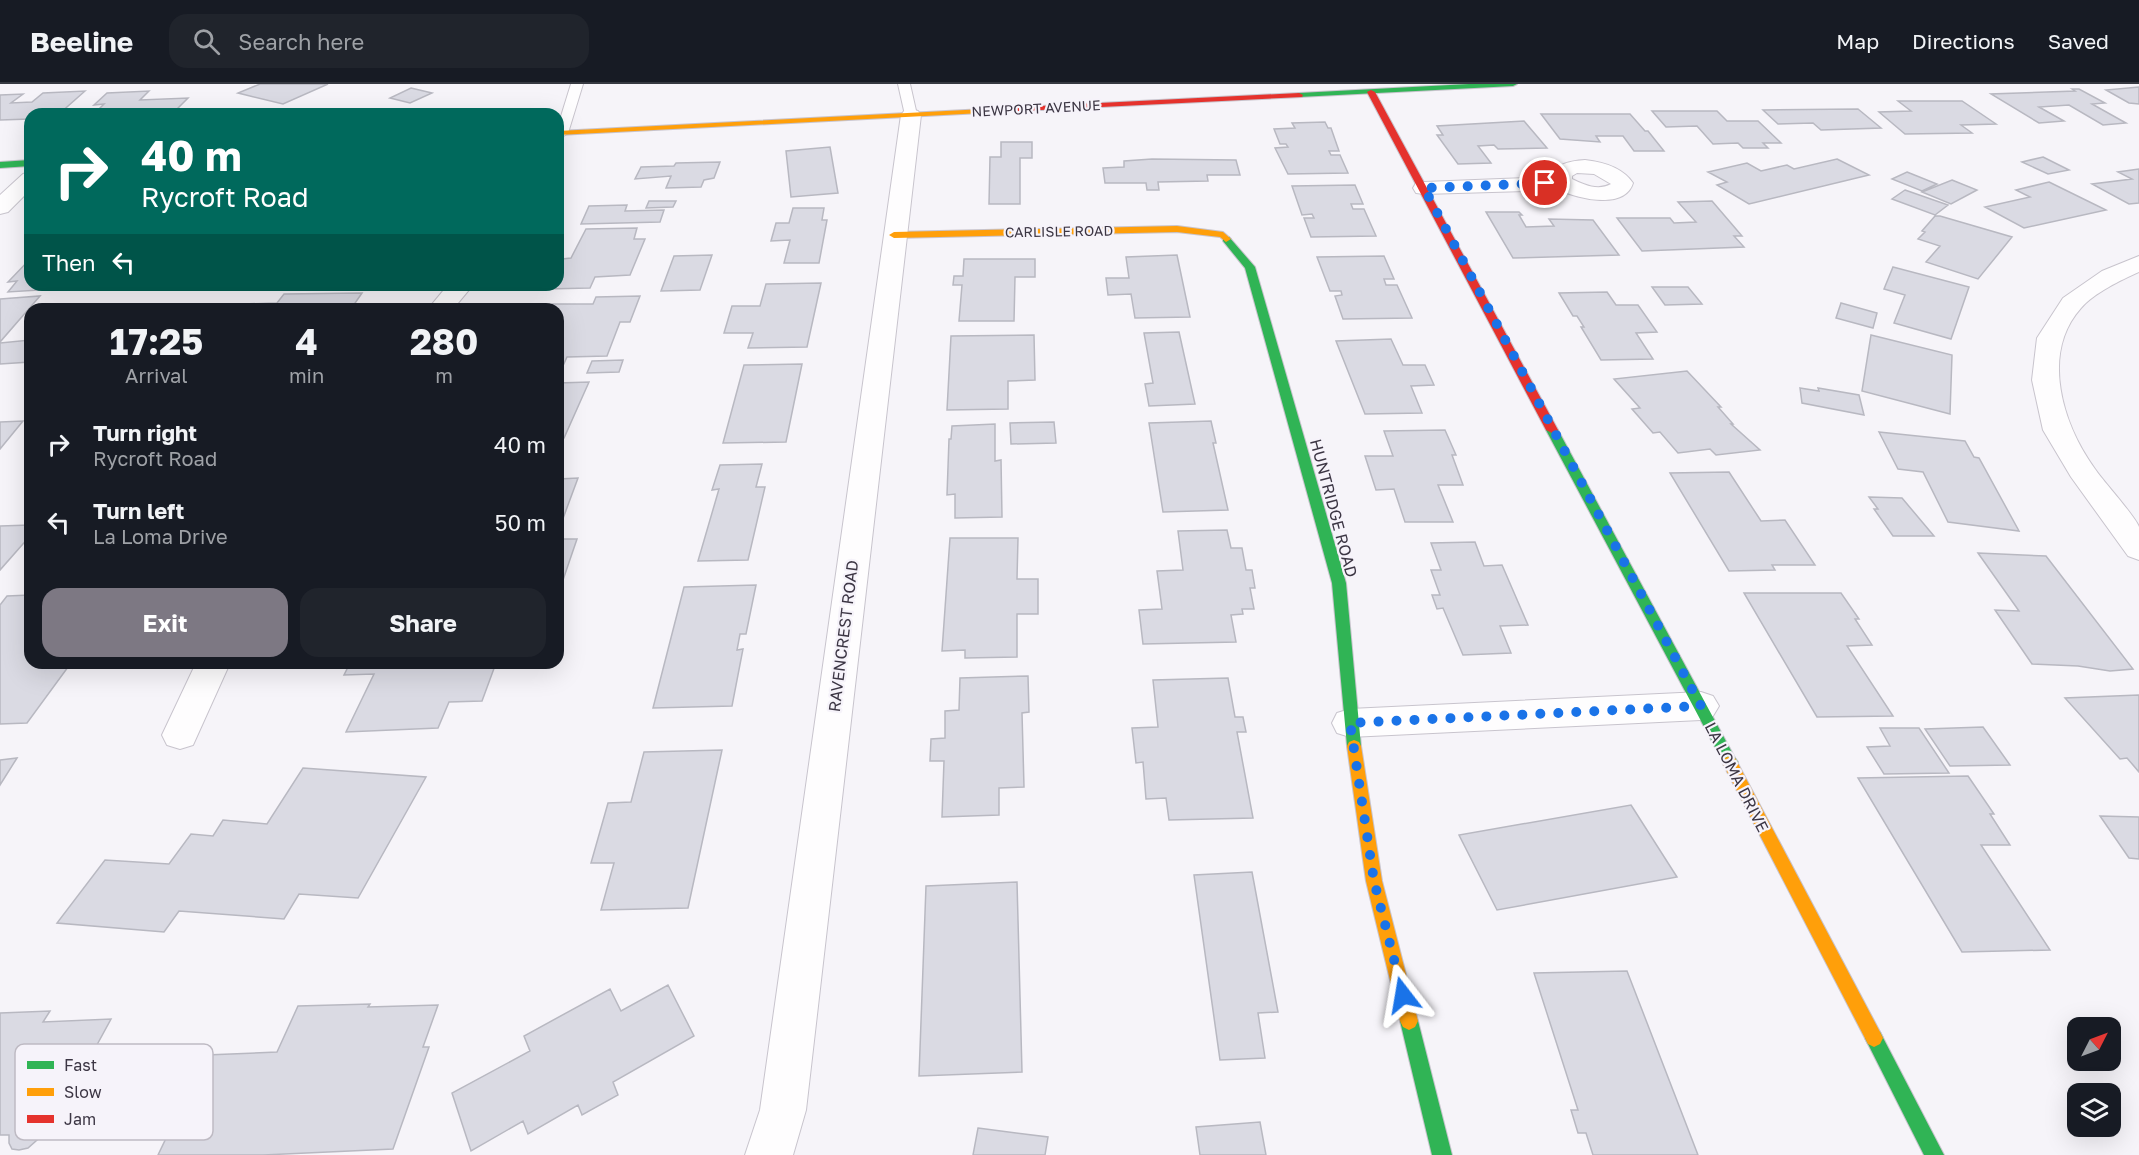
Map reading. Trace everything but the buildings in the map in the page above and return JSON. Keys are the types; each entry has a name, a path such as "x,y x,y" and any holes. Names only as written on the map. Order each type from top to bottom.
{"main road":[{"name":"NEWPORT AVENUE","path":"564,134 908,100 1063,105 1369,88 1513,84"},
{"name":"LA LOMA DRIVE","path":"1369,88 1701,706 1934,1155"},
{"path":"0,165 24,163"},
{"name":"CARLISLE ROAD","path":"894,235 1177,229 1223,235"},
{"name":"HUNTRIDGE ROAD","path":"1223,235 1250,267 1339,583 1350,723 1374,881 1442,1155"}],"street":[{"name":"RAVENCREST ROAD","path":"769,1155 783,1110 894,235 908,100"},
{"path":"1424,188 1564,183"},
{"path":"0,207 24,184"},
{"path":"2139,263 2110,276 2072,303 2050,338 2046,380 2057,430 2081,471 2139,549"},
{"path":"445,303 456,291"},
{"path":"180,735 210,669"},
{"path":"1350,723 1701,706"}],"lane":[{"path":"564,121 577,84"}],"traffic: fast":[{"path":"1299,95 1513,84"},
{"path":"0,165 24,163"},
{"path":"1226,239 1250,267 1339,583 1354,746"},
{"path":"1552,430 1730,762"},
{"path":"1409,1021 1442,1155"},
{"path":"1874,1038 1934,1155"}],"traffic: slow":[{"path":"564,133 1001,110"},
{"path":"894,235 1177,229 1223,235 1226,239"},
{"path":"1354,746 1374,881 1409,1021"},
{"path":"1730,762 1874,1038"}],"traffic: jam":[{"path":"1371,92 1552,430"},
{"path":"1001,110 1299,95"}],"route":[{"path":"1403,995 1374,881 1350,723 1701,706 1424,188 1545,183"}]}
